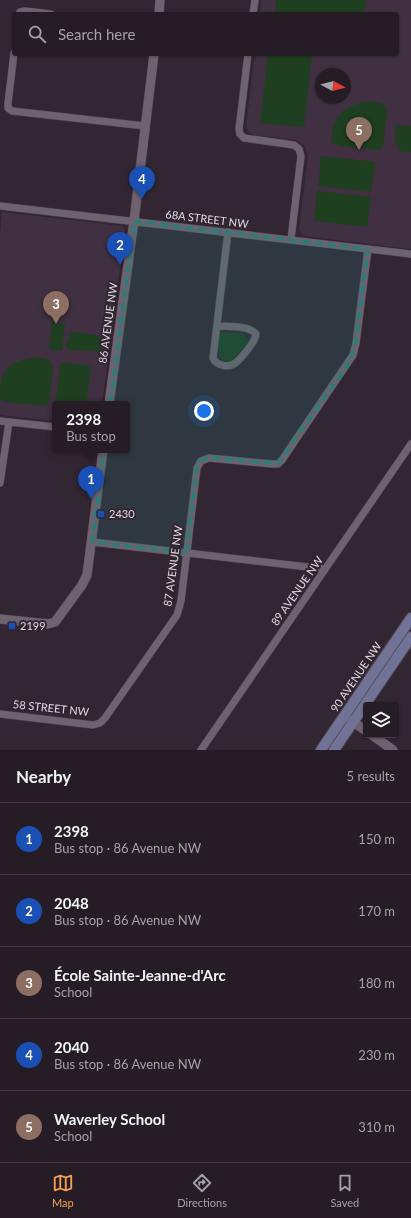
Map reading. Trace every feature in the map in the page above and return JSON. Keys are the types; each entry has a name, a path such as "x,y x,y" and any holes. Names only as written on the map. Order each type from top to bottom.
{"main road":[{"name":"90 AVENUE NW","path":"321,750 411,618"},
{"path":"334,750 411,637"}],"street":[{"path":"159,12 160,0"},
{"path":"253,12 254,0"},
{"path":"23,12 34,12"},
{"path":"14,56 8,108 12,111 145,126"},
{"name":"86 AVENUE NW","path":"109,401 134,221 154,56"},
{"path":"248,56 239,129 240,134 244,138 294,145 299,149 301,156 291,239"},
{"name":"68A STREET NW","path":"0,206 411,254"},
{"path":"217,326 246,328 256,334 250,346 235,364 218,364 214,362 212,358 228,232"},
{"name":"87 AVENUE NW","path":"100,723 177,614 181,601 197,468 201,461 209,458 272,464 278,464 282,460 353,355 356,343 368,248"},
{"path":"0,421 52,427"},
{"path":"0,483 9,422"},
{"name":"89 AVENUE NW","path":"201,750 411,444"},
{"path":"0,619 48,624 55,622 82,585 86,575 92,542 103,453"},
{"path":"92,542 325,569"},
{"name":"58 STREET NW","path":"0,714 93,725 100,723"},
{"path":"344,716 363,729"},
{"path":"376,738 393,750"}],"highlighted area":[{"path":"134,221 368,249 356,343 348,365 278,464 209,458 201,461 197,468 187,553 92,542"}],"shaded area":[{"path":"261,0 411,0 411,249 304,236 299,231 308,155 305,146 297,140 254,135 248,131 246,125 255,56 399,56 399,12 260,12"},
{"path":"2,212 122,226 125,229 102,401 52,401 52,421 0,415 0,233"}],"green space":[{"path":"276,0 366,0 364,12 275,12"},
{"path":"268,56 312,56 304,127 260,123"},
{"path":"371,101 384,104 387,111 383,147 378,150 340,146 331,142 334,125 342,112 354,105"},
{"path":"397,125 411,126 411,152 401,151 397,144 395,136"},
{"path":"321,156 375,162 371,192 318,186"},
{"path":"317,191 371,197 367,227 314,221"},
{"path":"52,322 65,324 62,351 49,349"},
{"path":"72,332 101,336 105,338 102,350 69,350 66,346 66,341 69,340 69,335"},
{"path":"222,332 244,334 248,340 247,344 231,361 221,359 220,356 218,342"},
{"path":"37,357 50,360 53,368 49,403 44,406 6,402 0,399 1,380 6,370 15,363"},
{"path":"61,362 91,366 86,401 55,401"}],"place":[{"name":"Waverley School","path":"359,150"},
{"name":"2040","path":"142,199"},
{"name":"2048","path":"120,265"},
{"name":"École Sainte-Jeanne-d'Arc","path":"56,324"},
{"name":"2398","path":"91,499"},
{"name":"2430","path":"101,514"},
{"name":"2199","path":"12,626"}]}
